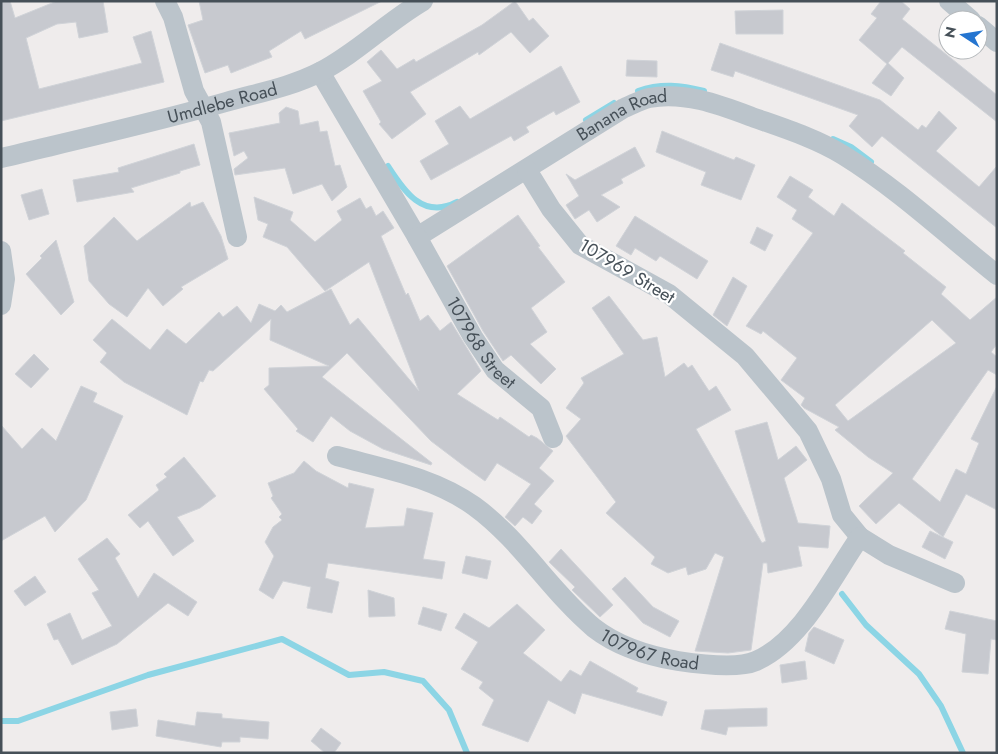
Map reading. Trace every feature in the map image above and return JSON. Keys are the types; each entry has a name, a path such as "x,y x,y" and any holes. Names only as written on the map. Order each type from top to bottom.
{"street":[{"path":"165,1 173,17 194,92 210,122 237,237"},
{"name":"Umdlebe Road","path":"1,158 202,109 289,84 320,72 380,31 395,17 423,1"},
{"path":"949,1 959,10"},
{"path":"320,72 417,237"},
{"name":"Banana Road","path":"417,237 624,108 648,98 695,99 719,105 776,125 817,141 843,155 870,173 997,275"},
{"name":"107969 Street","path":"527,170 551,209 580,245 669,294 745,356 808,431 831,479 842,515 860,537"},
{"name":"107968 Street","path":"417,237 473,337 495,370 541,408 553,438"},
{"path":"1,252 5,279 1,305"},
{"name":"107967 Road","path":"337,456 439,485 473,506 500,526 546,579 594,628 625,645 653,656 691,663 732,664 755,662 774,651 793,633 860,537"},
{"path":"860,537 904,562 954,583"}],"building":[{"path":"1,1 10,1 15,18 57,1 103,1 108,32 79,38 76,22 57,24 26,38 39,89 142,63 133,37 151,31 164,82 1,121"},
{"path":"199,1 382,1 305,39 301,31 269,51 272,57 231,73 228,65 205,73 188,25 203,20"},
{"path":"515,1 529,21 533,18 549,36 530,53 511,32 479,55 478,52 410,92 426,114 392,139 379,124 381,122 363,91 382,81 367,62 381,50 397,69 414,59 416,62 482,25"},
{"path":"881,1 901,1 910,9 902,19 938,48 938,60 953,60 997,95 997,122 902,47 888,63 904,78 891,96 872,83 887,64 859,40 877,18 871,14"},
{"path":"783,10 783,34 736,34 735,11"},
{"path":"720,43 880,100 918,130 922,125 926,128 939,111 957,128 936,151 979,187 997,166 997,228 882,136 872,147 849,126 858,115 735,71 733,77 711,70"},
{"path":"627,60 657,61 657,77 626,76"},
{"path":"561,66 580,102 556,115 554,111 526,127 529,132 514,141 511,136 431,180 420,161 449,144 435,121 460,106 470,119"},
{"path":"286,107 298,111 300,125 318,121 320,132 327,131 335,166 340,165 347,187 332,201 322,184 293,194 285,168 235,175 234,169 248,158 244,151 234,156 229,133 280,123 279,113"},
{"path":"662,131 734,160 736,157 755,165 741,200 701,185 706,172 656,152"},
{"path":"194,144 200,165 131,188 134,192 77,202 73,180 119,172 118,168"},
{"path":"635,147 645,166 621,179 623,183 601,195 620,207 597,222 589,210 575,219 566,205 579,196 566,174 575,180"},
{"path":"790,176 813,190 808,197 834,216 842,203 905,251 903,253 946,287 941,294 970,320 997,297 997,344 991,352 997,357 997,375 988,370 912,479 940,502 956,469 966,474 979,443 971,439 997,386 997,510 966,494 943,537 899,503 876,524 859,506 893,473 868,457 835,430 839,427 801,405 805,398 781,380 797,358 763,331 761,334 746,326 813,233 792,219 797,210 777,197","holes":["932,320 956,343 848,421 835,405"]},
{"path":"42,189 49,214 29,220 21,195"},
{"path":"254,197 293,212 290,220 315,242 342,220 337,211 360,198 366,209 371,206 376,216 383,211 394,228 381,236 406,295 408,293 420,321 428,315 440,331 451,322 481,371 457,394 498,420 500,417 529,437 531,435 537,438 553,451 539,468 554,481 534,504 542,511 532,524 523,517 515,526 505,517 531,484 497,463 485,481 431,441 347,353 322,377 432,463 431,465 383,449 350,431 331,416 313,442 296,431 298,429 264,389 269,385 269,368 329,366 270,340 271,319 213,371 209,370 203,382 200,381 187,415 124,382 100,362 107,353 93,340 112,319 150,350 167,329 186,344 219,312 223,317 237,306 251,323 259,304 275,311 281,305 287,312 331,289 350,325 358,318 419,391 369,262 325,291 287,247 263,237 268,224 258,220"},
{"path":"190,202 191,207 203,202 221,236 228,259 181,287 183,289 163,306 148,288 127,317 109,304 89,281 84,246 114,217 137,241"},
{"path":"518,215 540,246 538,247 565,282 531,308 547,332 530,344 556,369 541,384 511,355 503,361 483,331 447,266"},
{"path":"635,216 708,261 697,279 660,256 656,261 635,248 631,255 616,246"},
{"path":"757,227 773,235 765,251 750,243"},
{"path":"56,240 74,302 61,315 26,274"},
{"path":"733,277 747,286 727,326 713,315"},
{"path":"609,296 643,340 657,337 665,377 684,363 688,368 692,365 709,391 716,386 731,410 696,429 762,543 766,541 735,431 767,422 778,460 796,446 807,460 784,478 798,523 830,526 828,548 798,546 802,566 768,573 767,563 763,563 751,650 728,653 695,651 724,557 715,553 706,569 688,575 686,567 668,573 651,564 655,557 606,513 616,502 566,436 581,419 566,408 584,383 581,378 624,354 592,308"},
{"path":"34,354 49,369 31,388 15,374"},
{"path":"81,386 97,393 93,402 123,416 86,500 55,532 45,516 1,541 1,425 22,449 42,428 56,441"},
{"path":"184,457 216,496 200,508 177,517 194,541 173,556 148,521 140,528 128,515 159,490 156,485 167,477 164,474"},
{"path":"304,461 316,471 348,488 349,483 374,489 365,528 404,526 407,508 433,513 423,559 445,562 442,579 328,563 325,578 339,582 332,613 307,608 311,587 283,581 273,599 259,590 274,556 265,542 273,527 282,520 279,517 282,514 271,498 273,496 268,483 294,473"},
{"path":"930,531 953,542 945,559 922,547"},
{"path":"107,538 120,554 115,558 138,598 154,573 197,602 188,616 168,603 117,644 72,665 58,639 54,640 47,624 70,613 82,640 112,626 92,593 99,590 78,559"},
{"path":"561,549 613,605 600,617 572,590 575,587 549,562"},
{"path":"466,556 491,561 487,579 462,573"},
{"path":"35,576 46,592 25,606 14,591"},
{"path":"625,577 653,607 679,621 670,637 643,623 612,589"},
{"path":"368,590 394,598 395,616 369,617"},
{"path":"517,604 545,630 523,653 561,682 570,670 581,676 590,661 638,688 636,692 667,702 662,716 582,693 575,714 548,700 528,742 482,725 494,700 479,688 483,682 461,669 478,642 455,628 464,613 489,628"},
{"path":"423,607 447,614 441,631 418,624"},
{"path":"950,611 997,621 997,640 991,639 988,674 962,672 966,634 945,629"},
{"path":"814,627 844,640 834,664 805,651 809,633"},
{"path":"805,661 807,679 782,683 780,665"},
{"path":"767,708 767,726 728,727 726,735 701,729 705,710"},
{"path":"136,709 138,726 112,730 110,712"},
{"path":"197,712 222,714 222,718 269,722 268,739 240,737 240,742 222,742 221,747 156,736 158,720 195,726"},
{"path":"321,728 341,743 334,753 325,753 311,741"}],"waterway":[{"path":"638,91 646,88 671,86 704,91"},
{"path":"586,120 614,103"},
{"path":"833,139 851,147 871,162"},
{"path":"388,166 408,193 424,205 445,207 457,202"},
{"path":"842,594 866,625 919,674 941,706 963,753"},
{"path":"1,721 18,721 148,675 282,639 349,675 384,672 423,681 449,710 467,753"}]}
